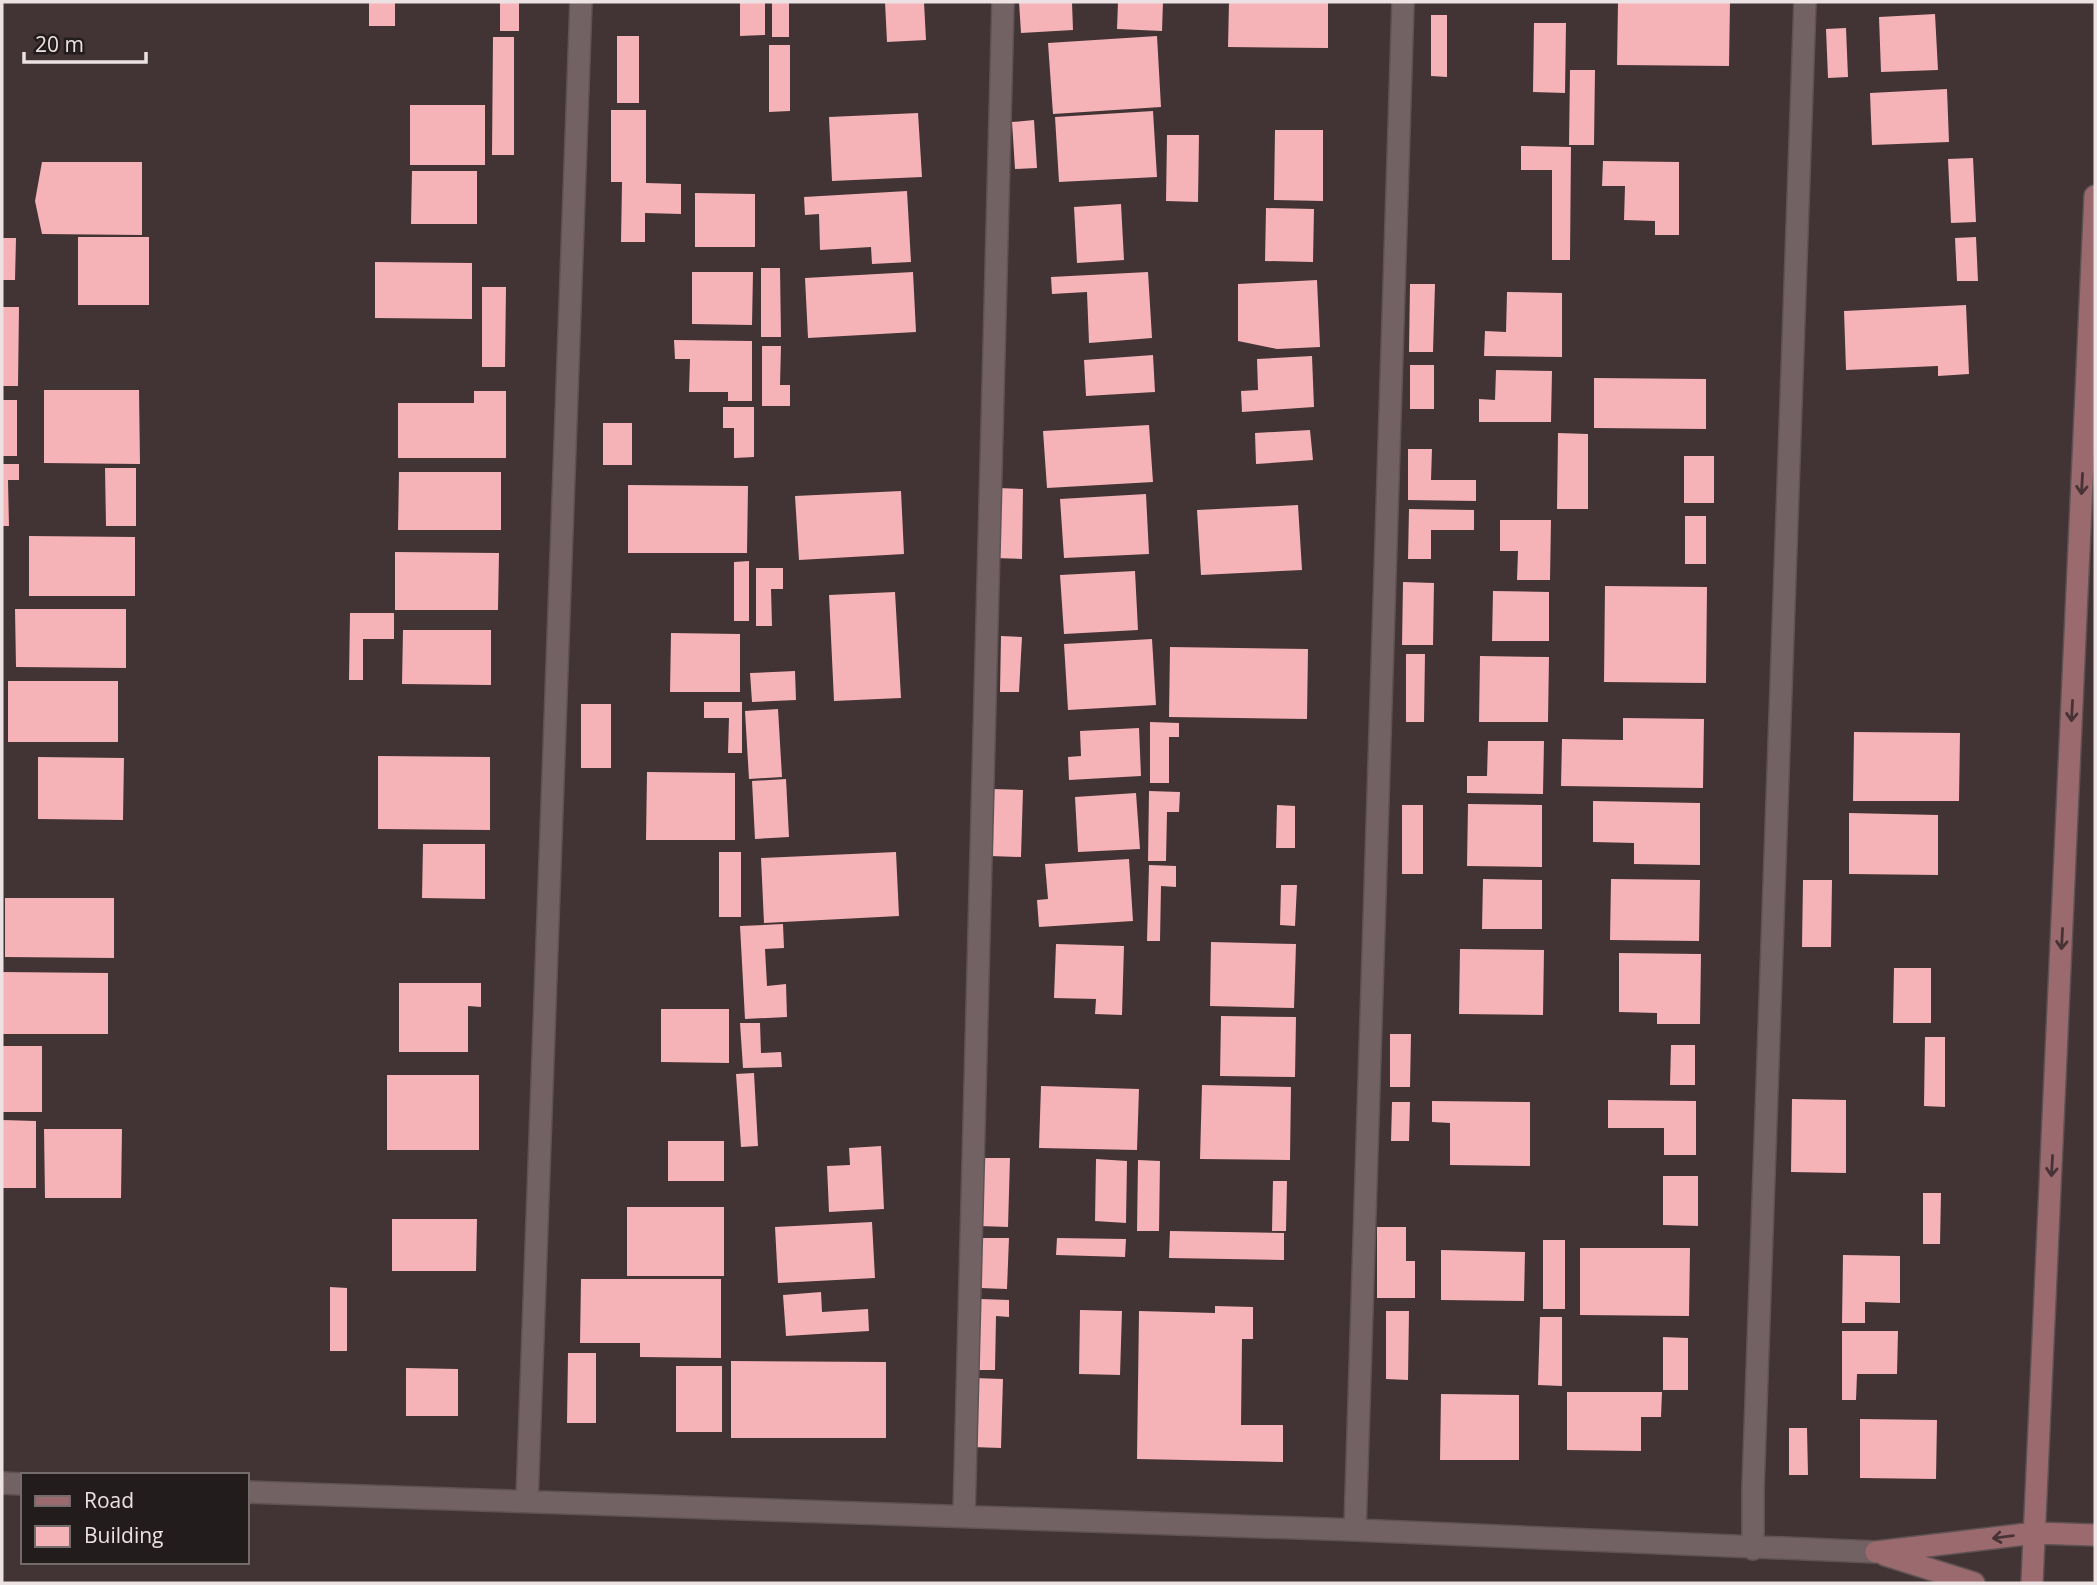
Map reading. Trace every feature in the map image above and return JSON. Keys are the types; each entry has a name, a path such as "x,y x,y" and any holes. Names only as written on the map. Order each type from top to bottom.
{"street":[{"path":"527,1501 581,2"},
{"path":"964,1516 1003,2"},
{"path":"1354,1530 1403,2"},
{"path":"1753,1549 1805,2"},
{"path":"2032,1583 2095,196"},
{"path":"2,1483 21,1484"},
{"path":"248,1492 1354,1530 1753,1549 1876,1552 2035,1533 2095,1535"},
{"path":"1876,1552 1974,1583"}],"building":[{"path":"369,2 395,2 395,26 369,26"},
{"path":"500,2 519,2 519,31 500,31"},
{"path":"740,2 765,2 765,35 740,36"},
{"path":"772,2 789,2 789,37 772,37"},
{"path":"885,2 924,2 926,40 887,42"},
{"path":"1019,2 1072,2 1073,30 1021,33"},
{"path":"1118,2 1163,2 1162,31 1117,29"},
{"path":"1229,2 1328,2 1328,48 1228,47"},
{"path":"1618,2 1730,2 1729,66 1617,65"},
{"path":"1935,14 1938,70 1881,72 1879,17"},
{"path":"1431,15 1447,15 1447,77 1431,76"},
{"path":"1534,23 1566,23 1565,93 1533,92"},
{"path":"1846,28 1848,77 1828,78 1826,29"},
{"path":"617,36 639,36 639,103 617,103"},
{"path":"1157,36 1161,107 1053,114 1048,43"},
{"path":"493,37 514,37 514,155 492,155"},
{"path":"769,45 790,45 790,111 769,112"},
{"path":"1570,70 1595,70 1594,145 1569,145"},
{"path":"1947,89 1949,142 1872,145 1870,93"},
{"path":"410,105 485,105 485,165 410,165"},
{"path":"611,110 646,110 646,183 681,184 681,214 645,213 645,242 621,242 622,182 611,182"},
{"path":"1153,111 1157,177 1059,182 1055,117"},
{"path":"918,113 922,177 832,181 829,117"},
{"path":"1034,120 1037,168 1015,169 1012,122"},
{"path":"1275,130 1323,130 1323,201 1274,200"},
{"path":"1167,135 1199,135 1198,202 1166,201"},
{"path":"1521,146 1571,147 1570,260 1552,260 1552,170 1521,170"},
{"path":"1973,158 1976,222 1951,223 1948,159"},
{"path":"1603,161 1679,162 1679,235 1655,235 1655,221 1624,220 1625,186 1602,186"},
{"path":"42,162 142,162 142,235 42,234 35,201"},
{"path":"412,171 477,171 477,224 411,224"},
{"path":"907,191 911,262 872,264 871,247 820,250 819,214 805,215 804,197"},
{"path":"695,193 755,194 755,247 695,247"},
{"path":"1121,204 1124,260 1077,263 1074,207"},
{"path":"1266,208 1314,209 1313,262 1265,261"},
{"path":"78,237 149,237 149,305 78,305"},
{"path":"1976,237 1978,281 1957,281 1955,238"},
{"path":"2,238 16,238 15,280 2,280"},
{"path":"375,262 472,263 472,319 375,318"},
{"path":"761,268 780,268 781,337 761,337"},
{"path":"692,272 753,272 752,325 692,324"},
{"path":"913,272 916,332 808,338 805,278"},
{"path":"1148,272 1152,338 1089,343 1087,292 1052,294 1051,277"},
{"path":"1317,280 1320,347 1277,349 1238,341 1238,284"},
{"path":"1410,284 1435,284 1433,352 1409,352"},
{"path":"482,287 506,287 505,367 482,367"},
{"path":"1507,292 1562,293 1562,357 1484,356 1485,331 1506,332"},
{"path":"1966,305 1969,374 1938,376 1938,366 1846,370 1844,311"},
{"path":"2,307 19,307 18,386 2,386"},
{"path":"674,340 752,341 752,401 728,401 728,392 689,392 690,359 675,359"},
{"path":"762,346 781,346 780,385 790,385 790,406 762,406"},
{"path":"1153,355 1155,392 1086,396 1084,360"},
{"path":"1312,356 1314,407 1242,412 1241,391 1258,390 1257,359"},
{"path":"1410,365 1434,365 1434,409 1410,409"},
{"path":"1496,370 1552,371 1551,422 1479,422 1479,399 1495,400"},
{"path":"1594,378 1706,379 1706,429 1594,428"},
{"path":"44,390 139,390 140,464 44,463"},
{"path":"474,391 506,391 506,458 398,458 398,403 474,403"},
{"path":"2,400 17,400 17,456 2,456"},
{"path":"723,407 754,407 754,457 734,458 734,428 723,428"},
{"path":"603,423 632,423 632,465 603,465"},
{"path":"1149,425 1153,482 1047,488 1043,431"},
{"path":"1310,430 1313,460 1256,464 1255,433"},
{"path":"1558,433 1588,434 1588,509 1557,509"},
{"path":"1408,449 1432,449 1431,480 1476,480 1476,501 1408,500"},
{"path":"1684,456 1714,456 1714,503 1684,503"},
{"path":"2,464 19,464 19,480 8,480 9,526 2,526"},
{"path":"105,468 136,468 136,526 106,526"},
{"path":"399,472 501,472 501,530 398,530"},
{"path":"628,485 748,486 747,553 628,553"},
{"path":"998,488 1023,489 1022,559 995,558"},
{"path":"901,491 904,554 799,560 795,496"},
{"path":"1146,494 1149,554 1064,558 1060,499"},
{"path":"1298,505 1302,570 1201,575 1197,510"},
{"path":"1409,509 1474,510 1474,530 1431,530 1431,559 1408,559"},
{"path":"1685,516 1706,516 1706,564 1685,564"},
{"path":"1500,520 1551,520 1550,580 1517,580 1518,551 1500,551"},
{"path":"29,536 135,537 135,596 29,596"},
{"path":"395,552 499,553 498,610 395,610"},
{"path":"749,561 749,621 734,621 734,562"},
{"path":"756,568 783,568 783,589 771,589 772,626 756,626"},
{"path":"1135,571 1138,630 1064,634 1060,575"},
{"path":"1403,582 1434,583 1433,645 1402,645"},
{"path":"1605,586 1707,587 1706,683 1604,682"},
{"path":"1493,591 1549,592 1549,641 1492,641"},
{"path":"895,592 901,698 834,701 829,595"},
{"path":"15,609 126,609 126,668 16,667"},
{"path":"350,613 394,613 394,639 363,639 363,680 349,680"},
{"path":"403,630 491,630 491,685 402,684"},
{"path":"671,633 740,634 740,692 670,692"},
{"path":"1001,636 1022,637 1019,692 1000,692"},
{"path":"1152,639 1156,705 1068,710 1064,644"},
{"path":"1170,647 1308,649 1307,719 1169,717"},
{"path":"1406,654 1425,654 1424,722 1406,722"},
{"path":"1480,656 1549,657 1548,722 1479,722"},
{"path":"795,671 796,700 752,702 750,673"},
{"path":"8,681 118,681 118,742 8,742"},
{"path":"704,702 742,702 742,753 728,753 729,718 704,718"},
{"path":"581,704 611,704 611,768 581,768"},
{"path":"778,709 782,777 749,779 745,711"},
{"path":"1623,718 1704,719 1703,788 1561,786 1562,739 1623,740"},
{"path":"1150,722 1179,723 1179,737 1169,737 1169,783 1150,783"},
{"path":"1139,728 1141,776 1069,780 1068,757 1081,756 1080,731"},
{"path":"1854,732 1960,733 1959,801 1853,801"},
{"path":"1488,741 1544,741 1543,794 1467,793 1467,776 1487,776"},
{"path":"378,756 490,757 490,830 378,829"},
{"path":"38,757 124,758 123,820 38,819"},
{"path":"647,772 735,773 735,840 646,840"},
{"path":"786,779 789,837 755,839 752,781"},
{"path":"992,789 1023,790 1021,857 990,856"},
{"path":"1149,791 1180,792 1179,812 1167,812 1166,861 1148,861"},
{"path":"1136,793 1140,849 1078,852 1075,797"},
{"path":"1593,801 1700,803 1700,865 1634,864 1634,843 1593,842"},
{"path":"1468,804 1542,805 1542,867 1467,866"},
{"path":"1277,805 1295,806 1295,848 1276,848"},
{"path":"1402,805 1423,805 1423,874 1402,874"},
{"path":"1849,813 1938,815 1938,875 1849,874"},
{"path":"423,844 485,844 485,899 422,898"},
{"path":"719,852 741,852 741,917 719,917"},
{"path":"896,852 899,916 764,923 761,858"},
{"path":"1129,859 1133,921 1039,927 1037,900 1048,899 1045,864"},
{"path":"1149,865 1176,866 1176,887 1161,886 1160,941 1147,941"},
{"path":"1483,879 1542,880 1542,929 1482,929"},
{"path":"1611,879 1700,880 1699,941 1610,940"},
{"path":"1803,880 1832,880 1831,947 1802,947"},
{"path":"1281,885 1297,885 1295,926 1280,925"},
{"path":"5,898 114,898 114,958 5,957"},
{"path":"783,924 784,948 765,949 767,986 786,984 787,1017 745,1019 740,926"},
{"path":"1211,942 1296,944 1294,1008 1210,1006"},
{"path":"1056,944 1124,946 1122,1015 1095,1014 1096,999 1054,998"},
{"path":"1460,949 1544,950 1543,1015 1459,1014"},
{"path":"1619,953 1701,954 1700,1024 1657,1024 1657,1013 1619,1012"},
{"path":"1894,968 1931,968 1931,1023 1893,1023"},
{"path":"2,972 108,973 108,1034 2,1034"},
{"path":"399,983 481,983 481,1007 468,1006 468,1052 399,1052"},
{"path":"661,1009 729,1009 729,1063 661,1062"},
{"path":"1221,1016 1296,1017 1295,1077 1220,1076"},
{"path":"740,1023 760,1023 761,1053 781,1052 782,1067 743,1068"},
{"path":"1390,1034 1411,1034 1410,1087 1390,1087"},
{"path":"1925,1037 1945,1037 1945,1107 1924,1106"},
{"path":"1671,1045 1695,1045 1695,1085 1670,1085"},
{"path":"2,1046 42,1046 42,1112 2,1112"},
{"path":"754,1073 758,1146 741,1147 736,1074"},
{"path":"387,1075 479,1075 479,1150 387,1150"},
{"path":"1202,1085 1291,1087 1290,1160 1200,1159"},
{"path":"1041,1086 1139,1089 1137,1150 1039,1148"},
{"path":"1792,1099 1846,1100 1846,1173 1791,1172"},
{"path":"1608,1100 1696,1101 1696,1155 1664,1155 1664,1128 1608,1128"},
{"path":"1432,1101 1530,1102 1530,1166 1450,1165 1450,1123 1432,1122"},
{"path":"1392,1102 1410,1102 1409,1141 1391,1141"},
{"path":"2,1120 36,1121 36,1188 2,1188"},
{"path":"44,1129 122,1129 121,1198 45,1198"},
{"path":"668,1141 724,1141 724,1181 668,1181"},
{"path":"881,1146 884,1209 829,1212 827,1166 850,1165 849,1148"},
{"path":"982,1158 1010,1158 1008,1227 980,1226"},
{"path":"1096,1159 1127,1161 1126,1223 1095,1221"},
{"path":"1138,1160 1160,1161 1159,1231 1137,1231"},
{"path":"1663,1176 1698,1176 1698,1226 1663,1225"},
{"path":"1273,1181 1287,1181 1286,1231 1272,1231"},
{"path":"1923,1193 1941,1193 1940,1244 1923,1244"},
{"path":"627,1207 724,1207 724,1276 627,1276"},
{"path":"392,1219 477,1219 476,1271 392,1271"},
{"path":"872,1222 875,1278 778,1283 775,1227"},
{"path":"1377,1227 1406,1227 1406,1261 1415,1261 1415,1298 1377,1298"},
{"path":"1170,1231 1284,1233 1284,1260 1169,1258"},
{"path":"982,1238 1009,1238 1007,1289 981,1288"},
{"path":"1057,1238 1126,1239 1125,1257 1056,1255"},
{"path":"1543,1240 1565,1240 1565,1309 1543,1309"},
{"path":"1580,1248 1690,1248 1689,1316 1580,1315"},
{"path":"1441,1250 1525,1252 1524,1301 1441,1300"},
{"path":"1843,1255 1900,1256 1900,1303 1865,1302 1865,1323 1842,1323"},
{"path":"581,1279 721,1279 721,1358 640,1357 640,1343 580,1343"},
{"path":"330,1287 347,1288 347,1351 330,1351"},
{"path":"821,1292 822,1312 868,1309 869,1331 786,1336 783,1295"},
{"path":"981,1299 1009,1300 1009,1317 996,1316 995,1370 978,1370"},
{"path":"1215,1306 1253,1307 1253,1339 1242,1339 1241,1425 1283,1425 1283,1462 1137,1459 1139,1311 1215,1313"},
{"path":"1080,1310 1122,1311 1120,1375 1079,1374"},
{"path":"1386,1311 1409,1311 1408,1380 1386,1379"},
{"path":"1540,1317 1562,1317 1562,1386 1538,1385"},
{"path":"1842,1331 1898,1331 1897,1374 1857,1374 1856,1400 1842,1400"},
{"path":"1663,1337 1688,1338 1688,1390 1663,1390"},
{"path":"568,1353 596,1353 596,1423 567,1423"},
{"path":"731,1361 886,1362 886,1438 731,1438"},
{"path":"676,1366 722,1366 722,1432 676,1432"},
{"path":"406,1368 458,1369 458,1416 406,1416"},
{"path":"974,1378 1003,1379 1001,1448 972,1447"},
{"path":"1567,1392 1662,1392 1661,1417 1641,1417 1641,1451 1567,1450"},
{"path":"1441,1394 1519,1395 1519,1460 1440,1460"},
{"path":"1860,1419 1937,1420 1936,1479 1860,1478"},
{"path":"1789,1428 1807,1428 1808,1475 1789,1475"}]}
